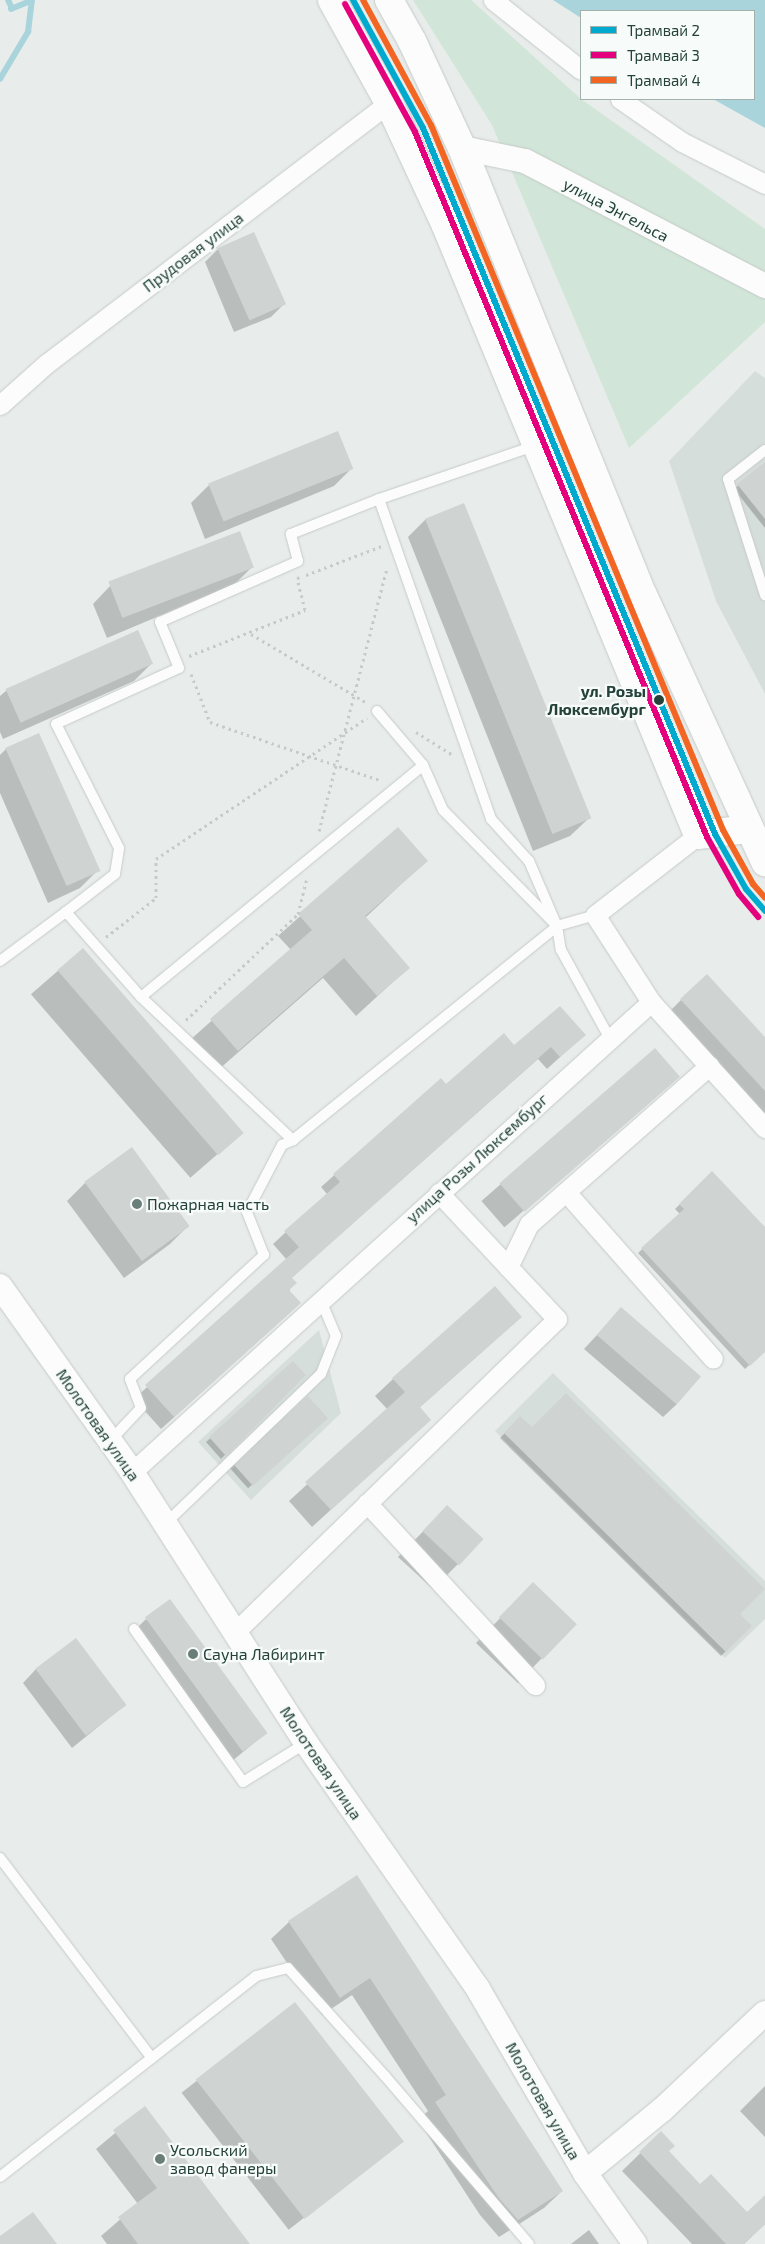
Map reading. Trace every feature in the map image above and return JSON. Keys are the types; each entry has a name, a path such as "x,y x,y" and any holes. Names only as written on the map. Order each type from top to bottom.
{"main road":[{"path":"332,0 389,103 446,226 698,835 756,830"},
{"path":"389,0 412,41 462,148 643,595 756,830 765,862"}],"street":[{"path":"493,0 580,69"},
{"path":"621,100 682,142 765,184"},
{"name":"Прудовая улица","path":"0,405 46,364 389,103"},
{"name":"улица Энгельса","path":"462,148 524,161 765,286"},
{"path":"698,835 596,915 651,1002 765,1128"},
{"name":"улица Розы Люксембург","path":"132,1472 609,1037 651,1002"},
{"path":"508,1267 529,1224 709,1066"},
{"path":"566,1192 713,1358"},
{"path":"235,1632 556,1319 439,1193"},
{"name":"Молотовая улица","path":"0,1286 132,1472 306,1743 478,1989 585,2173 635,2244"},
{"path":"368,1504 535,1686"},
{"path":"585,2173 663,2109 765,2013"}],"lane":[{"path":"0,961 115,874 119,848 56,724 179,668 160,622 298,561 291,534 379,499 537,445"},
{"path":"765,450 728,479 765,595"},
{"path":"379,499 491,818 529,861 557,926 561,950 609,1037"},
{"path":"374,708 423,765 443,810 557,926"},
{"path":"141,997 423,765"},
{"path":"66,912 141,997 292,1140"},
{"path":"110,1441 141,1408 130,1379 264,1255 247,1212 282,1145 292,1140 557,926 596,915"},
{"path":"165,1524 321,1374 336,1336 321,1300"},
{"path":"134,1629 243,1782 306,1743"},
{"path":"0,1858 152,2058"},
{"path":"0,2177 256,1976 288,1968 385,2076 529,2244"}],"path":[{"path":"185,657 251,634 305,610 297,578 394,542"},
{"path":"176,1030 298,914 394,542"},
{"path":"95,945 156,898 156,859 345,732 374,708 251,634"},
{"path":"189,666 210,722 397,787"},
{"path":"414,731 473,767"}],"shaded area":[{"path":"755,371 765,378 765,694 716,601 669,461"},
{"path":"319,1330 341,1413 251,1500 198,1442"},
{"path":"553,1373 765,1581 765,1619 725,1658 495,1431"}],"green space":[{"path":"413,0 471,0 580,100 765,229 765,322 629,448 492,125"}],"water":[{"path":"553,0 765,0 765,128 715,100 755,100 755,10 580,10 580,17"}],"building":[{"path":"254,232 286,304 250,320 217,248"},
{"path":"338,431 353,469 224,521 208,483"},
{"path":"765,462 765,519 737,484"},
{"path":"464,503 591,818 552,834 425,519"},
{"path":"240,531 254,567 122,618 108,582"},
{"path":"138,630 153,664 21,723 6,689"},
{"path":"39,733 100,871 67,886 5,748"},
{"path":"398,827 428,861 365,916 410,968 377,996 344,958 238,1051 210,1019 312,930 298,914"},
{"path":"83,948 244,1133 218,1155 57,970"},
{"path":"707,974 765,1037 765,1091 680,999"},
{"path":"560,1006 586,1035 560,1057 551,1047 292,1278 297,1283 289,1290 301,1303 174,1417 145,1385 299,1247 284,1231 340,1182 333,1174 441,1078 446,1084 504,1033 514,1045"},
{"path":"655,1048 680,1077 524,1212 500,1183"},
{"name":"Пожарная часть","path":"132,1147 190,1226 142,1261 84,1182"},
{"path":"712,1171 765,1227 765,1352 750,1366 641,1248 684,1209 679,1204"},
{"path":"495,1286 522,1317 420,1407 431,1420 331,1510 305,1482 405,1392 392,1378"},
{"path":"621,1307 701,1377 677,1404 597,1335"},
{"path":"293,1361 306,1375 226,1456 209,1437"},
{"path":"566,1393 765,1589 740,1614 752,1626 726,1652 504,1433 520,1416 532,1427"},
{"path":"308,1396 328,1418 253,1486 233,1464"},
{"path":"447,1505 484,1539 459,1565 422,1531"},
{"path":"533,1582 577,1624 543,1660 499,1617"},
{"name":"Сауна Лабиринт","path":"170,1599 268,1733 242,1752 145,1617"},
{"path":"76,1638 127,1705 86,1736 35,1669"},
{"path":"357,1875 563,2191 518,2220 498,2197 435,2102 446,2095 370,1978 340,1998 288,1921"},
{"path":"295,2002 404,2141 305,2219 196,2080"},
{"name":"Усольский завод фанеры","path":"145,2106 250,2244 138,2244 118,2217 157,2188 113,2130"},
{"path":"661,2131 675,2146 669,2151 700,2184 711,2174 747,2212 765,2195 765,2224 744,2244 726,2244 639,2152"},
{"path":"33,2212 57,2244 0,2244 0,2236"}],"waterway":[{"path":"0,79 28,32 32,1 12,9 8,0"}],"tram line":[{"name":"2","path":"353,0 423,128 715,834 746,889 765,911"},
{"name":"4","path":"363,0 431,125 723,830 753,884 765,898"},
{"name":"3","path":"345,4 415,132 707,837 739,894 758,917"}],"place":[{"name":"ул. Розы Люксембург","path":"659,700"},
{"name":"Пожарная часть","path":"137,1204"},
{"name":"Сауна Лабиринт","path":"193,1654"},
{"name":"Усольский завод фанеры","path":"160,2159"}]}
